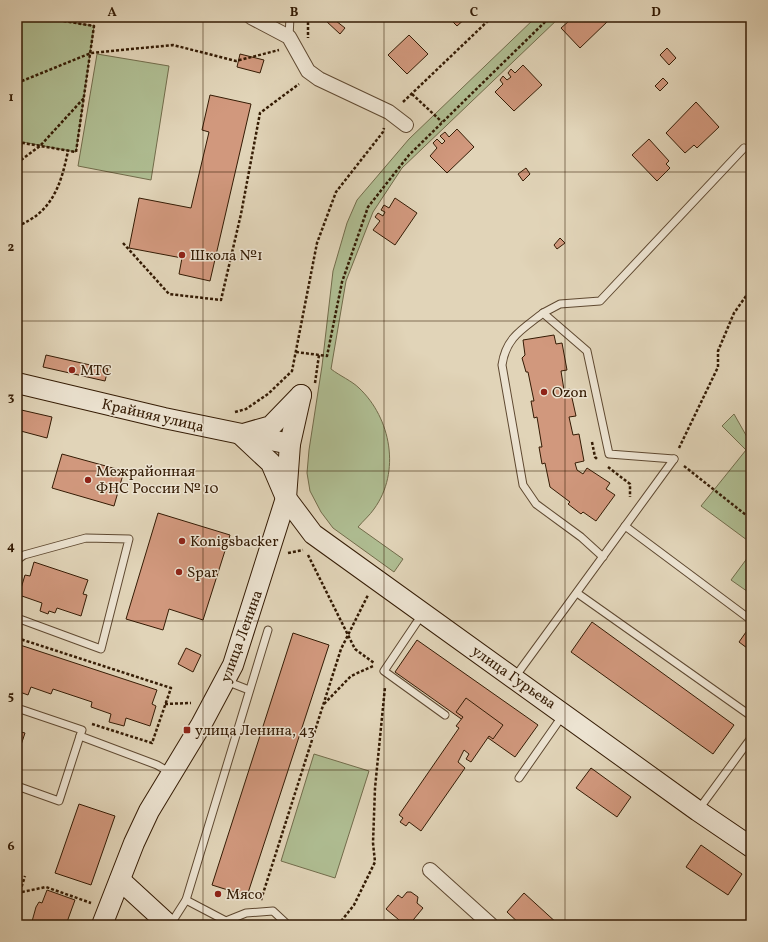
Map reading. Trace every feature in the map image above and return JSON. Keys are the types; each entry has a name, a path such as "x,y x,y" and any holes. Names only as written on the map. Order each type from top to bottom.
{"main road":[{"name":"Крайняя улица","path":"17,384 241,435 290,444"},
{"name":"улица Ленина","path":"102,925 149,811 201,725 234,665 286,498 290,444 301,395 271,426 241,435"},
{"name":"улица Гурьева","path":"241,435 271,463 286,498 313,534 698,811 751,847"},
{"path":"120,880 169,925"}],"street":[{"path":"250,17 292,41 308,71 319,79 389,112 406,126"},
{"path":"430,870 491,925"}],"lane":[{"path":"290,17 292,41"},
{"path":"602,557 581,537 536,504 523,485 502,364 504,351 512,339 543,313 560,304 600,301 744,148"},
{"path":"543,313 587,351 609,454 674,459"},
{"path":"514,678 674,459"},
{"path":"625,526 751,620"},
{"path":"17,560 24,555 86,538 129,539 100,649 17,618"},
{"path":"576,593 751,716"},
{"path":"416,622 384,671 445,715"},
{"path":"169,925 186,900 268,630"},
{"path":"226,680 249,690"},
{"path":"17,708 82,730 58,800 17,786"},
{"path":"518,778 565,714"},
{"path":"80,736 157,765 171,773"},
{"path":"698,811 751,738"},
{"path":"186,900 226,921 246,913 273,911 288,925"}],"path":[{"path":"17,142 76,152 94,26 39,17"},
{"path":"308,17 308,41"},
{"path":"397,104 405,102 492,17"},
{"path":"296,352 327,356 342,282 368,207 409,155 550,17"},
{"path":"17,83 91,53 173,45 236,61 292,41"},
{"path":"123,243 169,294 221,300 241,214 260,113 297,86 308,71"},
{"path":"412,94 442,122"},
{"path":"17,162 40,146 84,97"},
{"path":"232,413 246,409 268,394 292,371 315,249 336,192 383,132 384,125"},
{"path":"17,226 29,221 42,211 55,195 63,178 68,151"},
{"path":"751,289 734,314 718,351 718,367 674,459 751,519"},
{"path":"590,434 595,457 600,461"},
{"path":"606,466 630,484 630,500"},
{"path":"306,551 356,650 377,664 351,676 323,705"},
{"path":"257,912 341,649 371,588"},
{"path":"17,638 171,688 152,744 85,721"},
{"path":"338,925 354,905 375,862 373,843 375,788 387,673"},
{"path":"165,704 196,703"},
{"path":"17,901 18,893 25,876"},
{"path":"18,893 46,888 91,903"}],"green space":[{"path":"17,17 38,17 94,26 76,152 23,142 17,167 17,142 20,142 17,141"},
{"path":"536,17 560,17 402,168 373,212 346,281 331,369 356,385 370,400 379,414 385,430 389,446 390,462 388,479 371,514 358,527 403,559 394,572 333,528 321,512 310,491 307,473 309,450 322,366 333,271 347,223 357,200 409,139"},
{"path":"97,54 169,66 151,180 78,166"},
{"path":"734,414 751,444 751,543 701,506 746,450 722,426"},
{"path":"751,553 751,594 731,580"},
{"path":"314,754 369,771 335,878 281,861"}],"building":[{"path":"331,17 345,28 340,34 326,21"},
{"path":"448,17 467,17 457,26"},
{"path":"565,17 605,17 609,20 580,48 561,28 569,21"},
{"path":"409,35 428,54 407,74 388,55"},
{"path":"667,48 676,58 669,65 660,55"},
{"path":"240,54 264,60 260,73 237,67"},
{"path":"523,65 542,85 514,111 495,92 503,84 500,80 503,76 507,80 511,77 508,73 511,69 515,73"},
{"path":"663,78 668,83 660,91 655,86"},
{"path":"210,95 251,104 210,281 179,274 182,258 129,248 139,198 191,208 209,132 202,130"},
{"path":"696,102 719,127 697,148 694,145 685,153 666,133"},
{"path":"457,129 474,147 447,173 430,156 437,148 433,143 437,139 442,144 445,141 440,136 445,132 449,137"},
{"path":"649,139 669,161 666,164 670,168 657,181 632,155"},
{"path":"526,168 530,174 523,181 518,174"},
{"path":"395,198 417,213 395,245 373,230 380,221 375,217 378,213 383,216 385,212 381,210 384,205 389,208"},
{"path":"560,238 565,243 557,249 554,245"},
{"path":"554,335 556,344 562,343 567,370 561,371 564,390 570,389 576,416 569,417 573,435 579,434 584,461 575,463 577,470 583,474 587,468 610,483 606,489 615,495 596,521 583,512 581,514 568,504 570,502 550,487 545,463 542,464 539,447 542,447 537,417 534,418 531,401 534,401 528,372 526,372 522,358 525,355 523,340"},
{"path":"46,355 108,369 105,381 43,367"},
{"path":"17,409 52,417 47,438 17,430"},
{"name":"Межрайонная ФНС России № 10","path":"62,454 124,471 114,506 52,488"},
{"name":"Spar","path":"158,513 230,535 203,620 169,609 163,630 126,619"},
{"path":"34,562 88,580 83,594 87,595 81,616 57,608 55,613 49,611 48,614 40,611 42,603 19,595 25,575 30,576"},
{"path":"592,622 734,725 713,754 571,652"},
{"path":"751,625 751,651 739,642"},
{"path":"293,633 329,645 247,896 212,885"},
{"path":"417,640 538,725 515,757 395,672"},
{"path":"17,644 157,690 152,704 156,706 150,726 126,718 124,726 109,722 111,714 91,707 92,702 53,689 51,694 31,687 28,695 17,691"},
{"path":"186,648 201,655 193,672 178,664"},
{"path":"466,698 503,725 493,739 489,736 471,762 466,759 469,754 464,750 458,762 465,768 421,831 409,822 406,826 400,822 403,818 399,815 459,728 456,726 463,717 456,712"},
{"path":"17,731 25,733 18,754 17,754"},
{"path":"591,768 631,797 617,817 576,788"},
{"path":"79,804 115,816 91,885 55,873"},
{"path":"701,845 742,874 728,895 686,867"},
{"path":"47,890 75,900 67,922 73,925 31,925 36,907 39,902 42,903"},
{"path":"407,892 411,892 418,897 417,903 423,908 409,925 405,925 386,909 398,895 402,898"},
{"path":"524,893 559,925 521,925 507,912"}],"place":[{"name":"Школа №1","path":"182,255"},
{"name":"МТС","path":"72,370"},
{"name":"Ozon","path":"544,392"},
{"name":"Межрайонная ФНС России № 10","path":"88,480"},
{"name":"Konigsbacker","path":"182,541"},
{"name":"Spar","path":"179,572"},
{"name":"улица Ленина, 43","path":"187,730"},
{"name":"Мясо","path":"218,894"}]}
